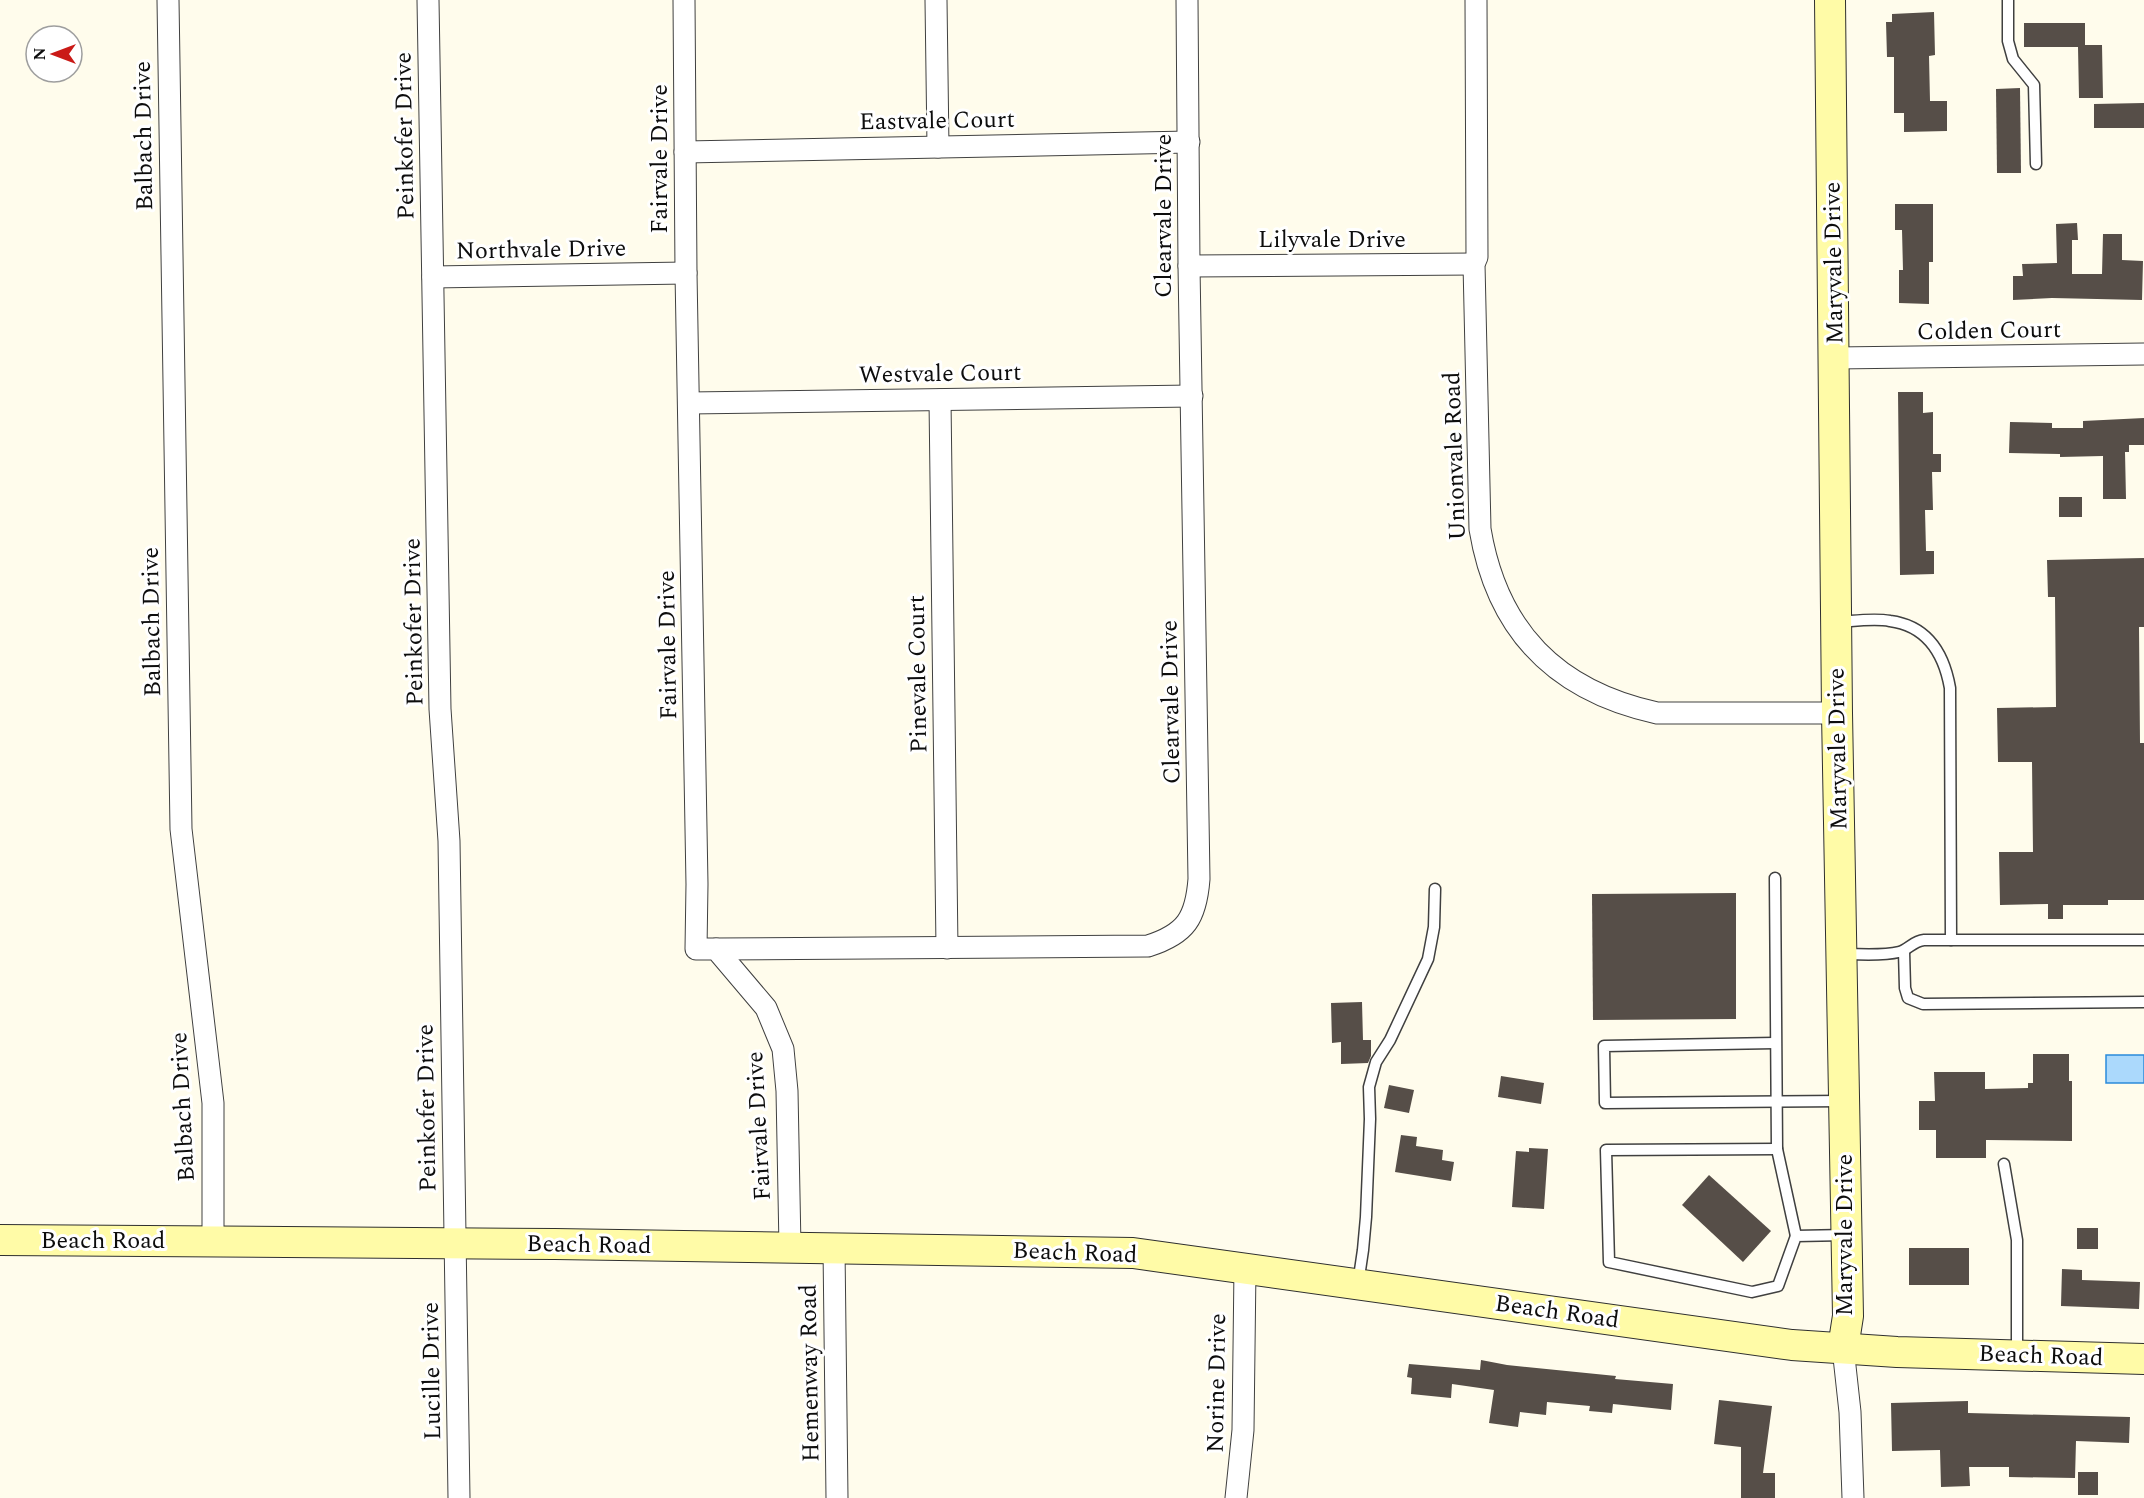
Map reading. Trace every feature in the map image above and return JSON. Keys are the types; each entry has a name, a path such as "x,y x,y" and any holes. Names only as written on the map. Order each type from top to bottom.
{"street":[{"name":"Balbach Drive","path":"168,0 182,829 213,1103 213,1241"},
{"name":"Peinkofer Drive","path":"428,0 440,709 449,841 455,1243"},
{"name":"Fairvale Drive","path":"684,0 686,273 698,884 696,949 716,949 766,1008 783,1049 787,1091 790,1247"},
{"path":"936,0 938,147"},
{"name":"Clearvale Drive","path":"716,949 1148,946 1173,935 1188,921 1195,910 1199,879 1187,0"},
{"name":"Unionvale Road","path":"1476,0 1477,257 1474,264 1480,529 1495,586 1505,609 1526,641 1540,656 1575,682 1645,710 1657,713 1837,713"},
{"name":"Maryvale Drive","path":"1830,0 1837,713 1848,1316 1844,1348 1850,1412 1853,1498"},
{"name":"Eastvale Court","path":"685,152 1189,142"},
{"name":"Lilyvale Drive","path":"1189,266 1474,264"},
{"name":"Northvale Drive","path":"433,277 686,273"},
{"name":"Colden Court","path":"1835,358 2144,354"},
{"name":"Westvale Court","path":"689,403 1192,396"},
{"name":"Pinevale Court","path":"940,400 947,948"},
{"name":"Beach Road","path":"0,1240 455,1243 1133,1253 1792,1345 2144,1359"},
{"name":"Lucille Drive","path":"455,1243 459,1498"},
{"name":"Hemenway Road","path":"834,1248 837,1498"},
{"name":"Norine Drive","path":"1236,1498 1243,1430 1245,1268"}],"lane":[{"path":"2008,0 2008,41 2013,58 2034,85 2036,164"},
{"path":"1836,622 1889,620 1912,626 1926,636 1945,662 1950,688 1951,940"},
{"path":"1774,878 1777,1149 1796,1236 1778,1286 1752,1292 1609,1262 1606,1150 1777,1149"},
{"path":"1358,1284 1366,1217 1369,1087 1376,1062 1390,1040 1428,959 1434,927 1435,889"},
{"path":"1841,954 1896,953 1904,951 1909,945 1919,941 2144,939"},
{"path":"1904,951 1905,988 1908,999 1923,1004 2144,1002"},
{"path":"1775,1044 1604,1046 1605,1103 1844,1101"},
{"path":"2004,1164 2018,1240 2018,1355"},
{"path":"1796,1236 1846,1234"}],"water":[{"path":"2106,1055 2144,1055 2144,1083 2106,1083"}],"building":[{"path":"1934,12 1935,55 1929,56 1930,101 1947,101 1947,131 1904,132 1904,113 1894,113 1894,57 1887,57 1886,22 1892,22 1892,14"},
{"path":"2024,23 2085,23 2085,45 2102,45 2103,98 2079,98 2078,47 2024,47"},
{"path":"2020,88 2021,173 1997,173 1996,89"},
{"path":"2144,103 2144,128 2094,128 2094,104"},
{"path":"1895,204 1933,204 1933,262 1929,262 1929,304 1899,303 1899,270 1903,270 1902,230 1895,230"},
{"path":"2077,223 2078,240 2072,240 2072,274 2102,274 2103,234 2122,234 2122,260 2143,261 2142,300 2052,298 2013,300 2013,276 2023,276 2022,264 2057,263 2056,224"},
{"path":"1898,392 1923,392 1923,413 1933,412 1933,454 1941,454 1941,472 1932,472 1933,510 1925,510 1926,551 1934,551 1934,574 1900,575"},
{"path":"2144,418 2144,445 2129,445 2129,452 2125,452 2126,499 2103,499 2103,456 2060,457 2060,454 2009,453 2010,422 2052,423 2052,428 2083,428 2083,421"},
{"path":"2059,497 2082,497 2082,517 2059,517"},
{"path":"2144,558 2144,627 2139,627 2140,743 2144,743 2144,900 2108,900 2108,905 2063,905 2063,919 2048,919 2048,904 2000,905 1999,852 2033,852 2032,762 1998,762 1997,708 2056,707 2055,597 2048,597 2047,560"},
{"path":"1736,893 1736,1019 1593,1020 1592,894"},
{"path":"1362,1002 1363,1040 1371,1040 1371,1056 1368,1063 1341,1064 1341,1042 1332,1043 1331,1003"},
{"path":"2033,1054 2069,1054 2069,1081 2072,1081 2072,1141 1986,1140 1986,1158 1936,1158 1936,1130 1919,1130 1919,1101 1935,1101 1934,1072 1985,1072 1985,1089 2028,1088 2028,1083 2033,1083"},
{"path":"1501,1076 1544,1083 1541,1104 1498,1097"},
{"path":"1389,1085 1414,1090 1409,1113 1384,1108"},
{"path":"1401,1135 1417,1137 1416,1146 1443,1150 1442,1160 1454,1162 1451,1181 1395,1172"},
{"path":"1529,1148 1548,1149 1544,1209 1512,1207 1516,1151 1529,1152"},
{"path":"1709,1175 1771,1231 1743,1262 1682,1205"},
{"path":"2077,1228 2098,1228 2098,1249 2077,1249"},
{"path":"1909,1248 1969,1248 1969,1285 1909,1285"},
{"path":"2062,1269 2082,1270 2082,1280 2140,1282 2139,1309 2061,1306"},
{"path":"1481,1360 1507,1365 1616,1376 1615,1379 1673,1384 1671,1410 1613,1404 1612,1413 1589,1411 1590,1406 1547,1402 1546,1415 1520,1412 1518,1427 1489,1423 1494,1390 1452,1384 1451,1398 1411,1394 1412,1378 1407,1377 1409,1364 1480,1370"},
{"path":"1719,1400 1772,1406 1763,1473 1775,1473 1775,1498 1741,1498 1741,1447 1714,1444"},
{"path":"1968,1401 1968,1413 2130,1417 2129,1443 2076,1441 2075,1478 2009,1477 2009,1467 1969,1467 1970,1486 1941,1487 1940,1450 1892,1451 1891,1403"},
{"path":"2078,1472 2098,1472 2098,1495 2078,1495"}]}
